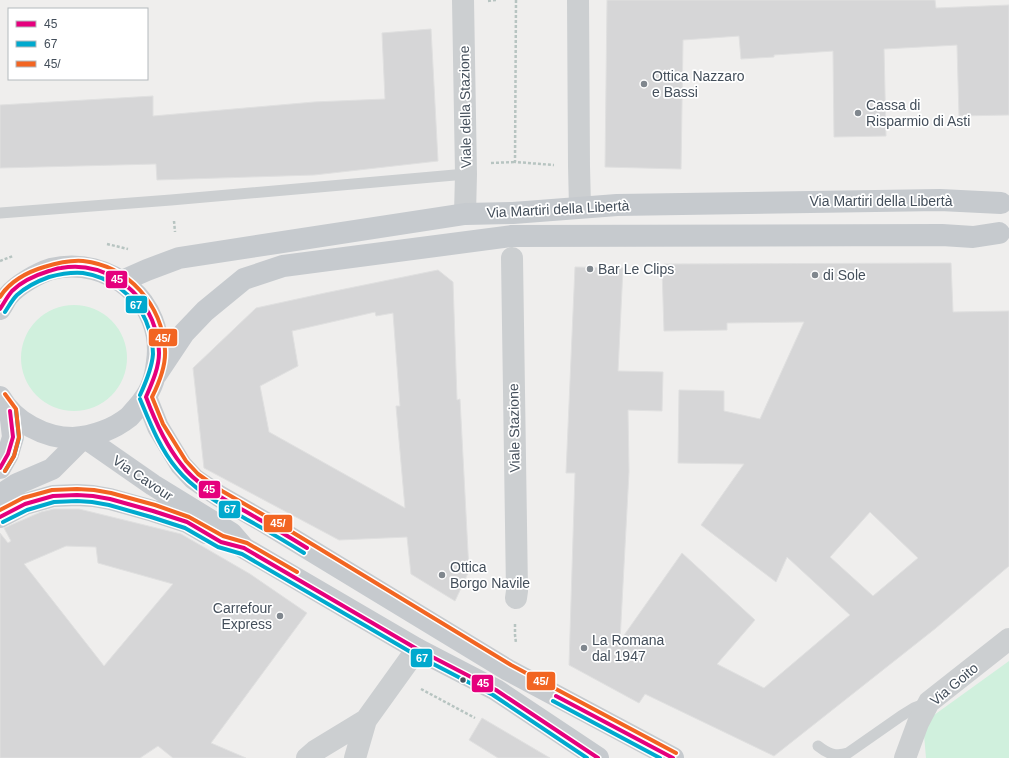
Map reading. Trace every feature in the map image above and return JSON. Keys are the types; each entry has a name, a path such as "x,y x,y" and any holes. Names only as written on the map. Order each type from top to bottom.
{"main road":[{"name":"Via Martiri della Libertà","path":"122,281 179,258 465,214 513,213 617,204 1005,199"},
{"path":"1004,239 996,224 997,213 1005,199"},
{"path":"5,404 22,421 36,430 52,435 68,438 84,437 108,430 129,417 146,397 156,375 184,333 205,311 244,279 283,266 512,236 942,235 1004,239"},
{"path":"3,300 28,279 51,269 75,266 100,270 122,281 137,294 148,310 156,328 159,352 156,375"},
{"name":"Via Cavour","path":"146,397 158,427 180,465 194,479 218,496 266,523 508,670 673,758"},
{"path":"0,468 8,454 13,437 5,404"},
{"path":"0,495 17,484 52,469 84,437"},
{"name":"Via Cavour","path":"84,437 153,485 231,533 244,548 417,649 496,690 598,758"},
{"path":"0,517 25,504 53,496 93,496 110,499 187,522 221,542 244,548"}],"street":[{"name":"Viale della Stazione","path":"463,0 466,174 465,214"},
{"path":"578,0 580,207"},
{"name":"Viale Stazione","path":"512,258 517,568 516,598"},
{"name":"Via Goito","path":"912,751 918,723 929,702 1009,639"},
{"path":"355,757 366,720 417,649"},
{"path":"307,758 315,751 366,720"}],"lane":[{"path":"0,213 171,200 466,174"},
{"path":"818,746 825,752 831,754 841,755 848,753 901,716 924,703 929,702"}],"path":[{"path":"516,0 515,162 579,166"},
{"path":"171,200 175,232"},
{"path":"397,676 475,718"}],"green space":[{"path":"74,305 94,309 111,321 123,338 127,358 123,378 111,395 94,407 74,411 54,407 37,395 25,378 21,358 25,338 37,321 54,309"},
{"path":"1009,661 1009,758 926,758 923,723"}],"building":[{"path":"607,0 935,0 936,8 1009,5 1009,115 959,116 957,45 884,49 886,136 834,137 833,51 741,59 739,36 683,40 681,169 605,167"},
{"path":"431,29 438,161 314,175 157,180 156,164 0,168 0,105 153,96 153,116 314,102 385,99 382,33"},
{"path":"951,263 953,312 1009,311 1009,566 936,628 774,756 645,694 639,703 569,665 575,473 566,473 575,267 623,268 618,371 663,372 662,411 628,410 629,472 620,641 682,553 755,620 717,664 764,688 850,615 787,557 776,582 701,525 744,464 678,463 679,390 724,391 724,411 760,419 804,322 727,323 727,330 664,331 662,268 664,264","holes":["870,512 918,558 873,596 830,557"]},
{"path":"438,270 453,282 457,400 460,399 469,571 455,601 411,574 407,537 339,540 204,468 193,368 256,308","holes":["375,312 376,316 393,313 400,406 396,406 405,508 269,432 260,386 298,366 292,331"]},
{"path":"54,509 79,509 181,534 250,574 307,613 211,743 246,758 173,758 158,746 140,758 0,758 0,533 8,543 11,541 4,528 41,512","holes":["66,546 96,547 98,563 173,584 104,666 24,564"]},
{"path":"482,718 550,758 498,758 469,740"}],"transit line":[{"name":"45/","path":"0,297 13,282 25,275 44,267 68,261 83,261 100,264 128,279 140,290 150,303 163,333 165,350 163,368 152,397 163,424 186,461 198,474 222,491 511,665 676,753"},
{"name":"45","path":"0,309 12,291 20,284 34,276 56,269 75,267 90,268 116,278 137,296 152,320 156,332 159,359 155,375 146,397"},
{"name":"67","path":"5,312 17,295 32,284 49,277 83,273 93,275 112,283 128,295 135,303 146,321 150,333 153,354 148,375 140,395"},
{"name":"45/","path":"5,394 16,409 19,437 14,456 5,471"},
{"name":"45","path":"146,397 165,440 181,464 195,479 222,498 307,548"},
{"name":"67","path":"140,399 165,453 184,477 200,491 218,503 304,553"},
{"name":"67","path":"5,471 14,456 19,438 16,410"},
{"name":"45","path":"0,468 8,454 13,437 10,411"},
{"name":"45/","path":"0,510 23,498 52,490 77,489 111,493 155,505 189,517 223,536 247,543 297,572"},
{"name":"45","path":"0,517 25,504 53,496 77,495 110,499 187,522 221,542 244,548 417,649 496,690 598,758"},
{"name":"67","path":"3,522 27,510 54,502 77,501 109,505 185,528 218,547 242,554 414,654 493,695 587,758"},
{"name":"45","path":"556,696 673,758"},
{"name":"67","path":"553,701 660,758"}],"place":[{"name":"Ottica Nazzaro e Bassi","path":"644,84"},
{"name":"Cassa di Risparmio di Asti","path":"858,113"},
{"name":"Bar Le Clips","path":"590,269"},
{"name":"di Sole","path":"815,275"},
{"name":"Ottica Borgo Navile","path":"442,575"},
{"name":"Carrefour Express","path":"280,616"},
{"name":"La Romana dal 1947","path":"584,648"}]}
